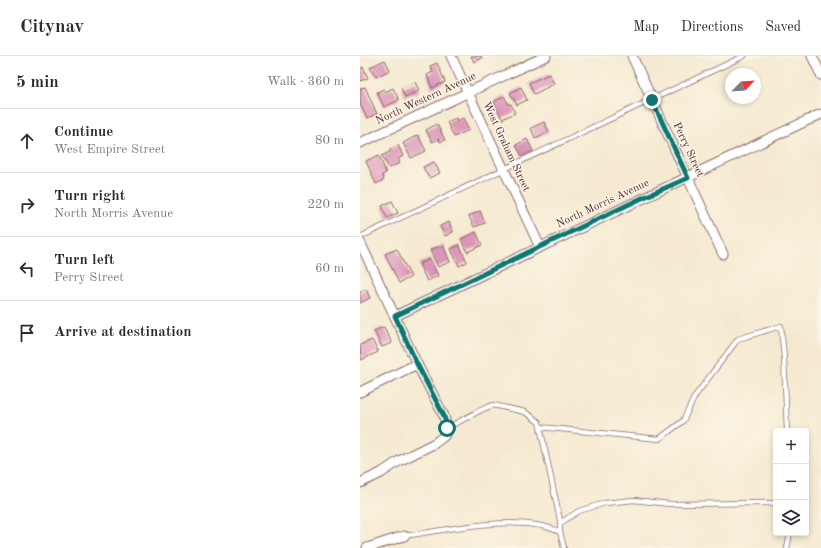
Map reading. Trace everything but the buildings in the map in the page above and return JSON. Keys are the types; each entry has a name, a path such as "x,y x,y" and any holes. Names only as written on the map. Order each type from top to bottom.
{"street":[{"name":"West Graham Street","path":"451,56 540,247"},
{"name":"North Western Avenue","path":"360,143 546,56"},
{"name":"Perry Street","path":"632,56 723,254"},
{"path":"812,56 821,75"},
{"name":"North Morris Avenue","path":"395,316 821,114"},
{"path":"360,242 417,364 444,416 447,428 442,438 360,483"},
{"path":"360,392 417,364"},
{"path":"367,548 404,536"}],"lane":[{"path":"360,238 744,56"},
{"path":"540,427 659,439 683,421 695,396 738,339 781,326 787,428"},
{"path":"447,428 481,410 493,406 525,412 539,422 564,548"},
{"path":"560,523 579,511 605,503 634,500 670,504 773,503"},
{"path":"404,536 514,523 543,526 560,532"},
{"path":"787,548 789,536"}],"route":[{"path":"447,428 444,416 417,364 395,316 642,198 688,178 652,100"}]}
